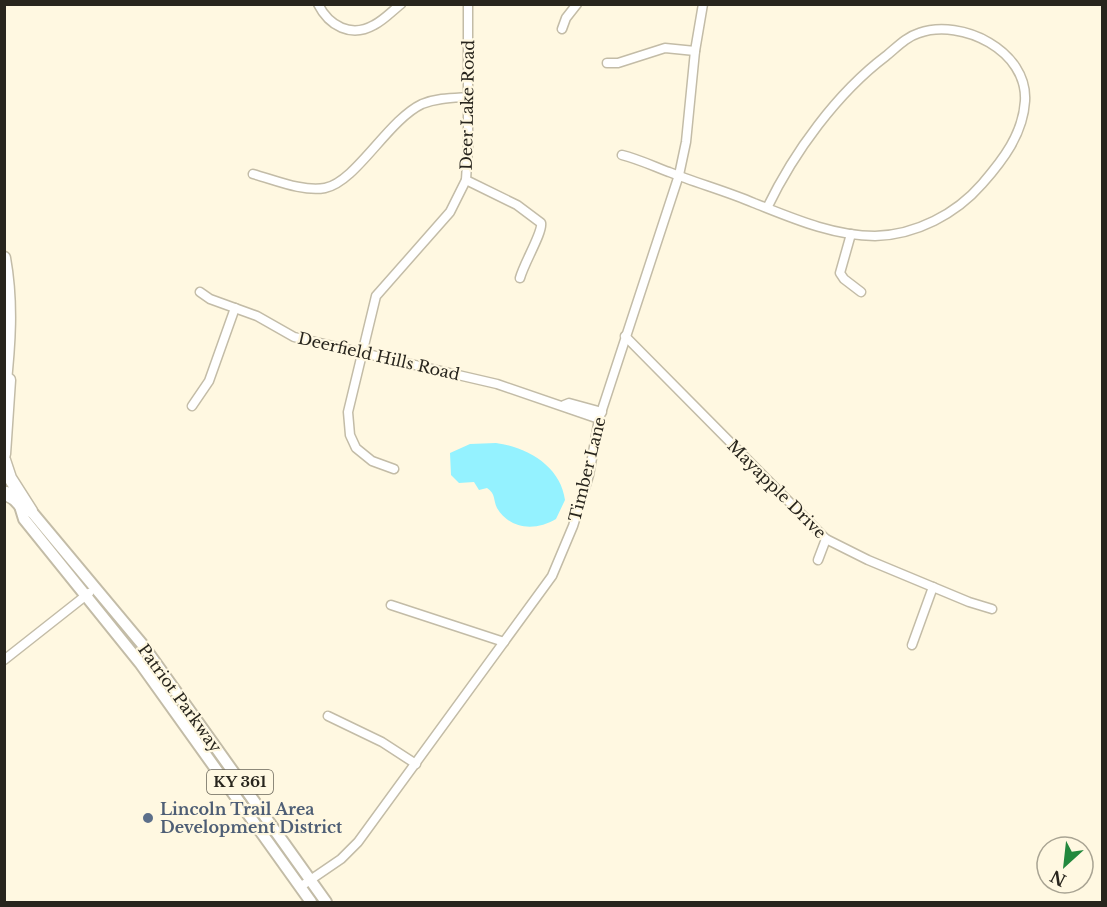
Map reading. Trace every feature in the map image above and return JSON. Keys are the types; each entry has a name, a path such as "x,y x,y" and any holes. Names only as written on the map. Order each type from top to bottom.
{"highway":[{"path":"4,258 9,296 9,398 4,454"},
{"path":"4,390 9,344"},
{"path":"4,460 17,502"}],"main road":[{"name":"Patriot Parkway","path":"4,488 91,591 142,644 326,903"},
{"name":"Patriot Parkway","path":"91,591 311,903"}],"street":[{"path":"318,4 333,25 350,30 366,29 375,25 401,4"},
{"name":"Deer Lake Road","path":"394,469 366,458 356,448 350,435 348,412 373,302 379,290 450,212 466,180 468,169 468,4"},
{"path":"562,29 566,18 577,4"},
{"name":"Timber Lane","path":"300,887 341,860 358,842 546,584 563,551 589,475 601,415 625,336 679,176 691,111 694,51 703,4"},
{"path":"622,155 794,219 850,234 891,234 908,231 939,218 975,192 1004,158 1022,121 1025,96 1014,66 989,41 976,35 947,30 926,31 906,39 853,86 814,131 779,184 767,208"},
{"path":"606,63 618,63 665,48 694,51"},
{"path":"253,174 304,187 331,186 346,177 400,120 418,107 435,99 468,97"},
{"path":"466,180 517,206 541,223 540,234 527,255 520,278"},
{"path":"850,234 840,273 861,292"},
{"name":"Deerfield Hills Road","path":"200,292 210,299 257,316 294,337 497,384 601,415"},
{"path":"192,406 209,381 235,308"},
{"name":"Mayapple Drive","path":"625,336 826,539 933,587 992,609"},
{"path":"818,560 826,539"},
{"path":"912,645 933,587"},
{"path":"4,660 91,591"},
{"path":"391,605 504,642"},
{"path":"328,716 382,741 416,764"}],"water":[{"path":"496,443 531,454 550,469 562,488 565,500 556,519 532,527 516,524 502,515 492,493 487,488 479,490 474,482 459,483 451,475 450,453 470,444"}],"place":[{"name":"Lincoln Trail Area Development District","path":"148,818"}]}
